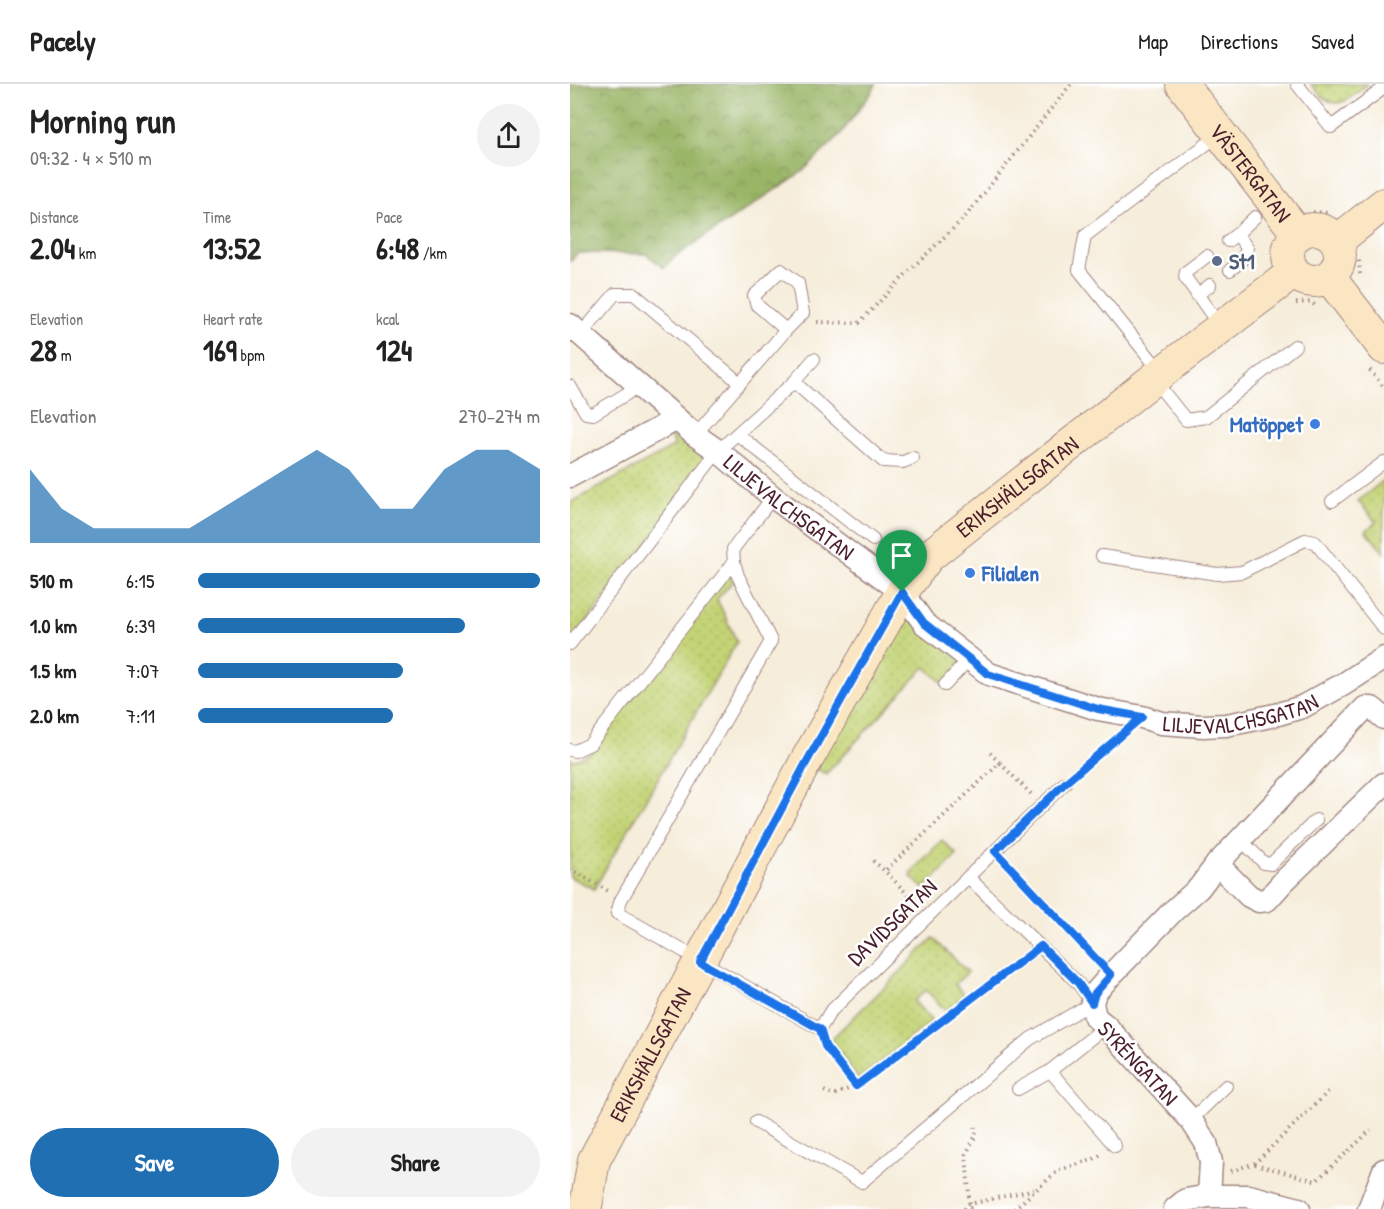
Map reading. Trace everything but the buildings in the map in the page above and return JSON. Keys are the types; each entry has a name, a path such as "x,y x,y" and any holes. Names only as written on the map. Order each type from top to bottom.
{"street":[{"name":"VÄSTERGATAN","path":"1182,84 1298,234"},
{"path":"1294,272 1301,277 1315,281 1329,277 1338,266 1341,254 1336,241 1372,213"},
{"name":"VÄSTERGATAN","path":"1294,272 1288,255 1292,241 1302,231 1314,228 1328,232 1336,241"},
{"name":"ERIKSHÄLLSGATAN","path":"581,1202 594,1160 806,763 902,592 928,558 1157,376 1294,272"},
{"path":"1329,277 1374,355"},
{"name":"LILJEVALCHSGATAN","path":"575,329 695,435 773,497 902,592 924,623 988,674 1098,709 1161,723 1203,726 1226,725 1302,707 1384,658"},
{"path":"570,476 677,418"},
{"name":"SYRÉNGATAN","path":"1210,1187 1211,1161 1206,1143 1191,1120 1106,1026 1095,1017 1092,1003 1095,993 1173,910 1199,888 1240,839 1365,708 1372,708 1384,718"},
{"path":"1217,864 1249,896 1259,901 1267,900 1384,784"},
{"path":"1369,1209 1384,1170"},
{"path":"1175,1209 1210,1187 1299,1209"}],"lane":[{"path":"1297,84 1330,127 1384,88"},
{"path":"1220,134 1085,237 1079,270 1157,376 1186,420 1206,417 1295,346"},
{"path":"1230,270 1240,262 1247,248 1232,238 1255,217"},
{"path":"1207,256 1186,272 1185,277 1221,328"},
{"path":"695,435 803,313 798,283 781,270 754,296 757,304 786,330"},
{"path":"1197,295 1210,285"},
{"path":"575,329 615,294 634,294 740,383"},
{"path":"570,644 718,451 794,382 814,359"},
{"path":"794,382 883,461 903,462 913,458"},
{"path":"570,386 586,413 593,414 628,393 636,383"},
{"path":"737,434 873,540"},
{"path":"1332,501 1384,462"},
{"path":"773,497 733,549 738,576 771,641 622,899 617,913 820,1029"},
{"path":"1102,556 1217,574 1234,573 1242,572 1305,540 1315,542 1384,629"},
{"path":"570,750 575,751 590,744 734,562"},
{"path":"945,686 969,659"},
{"path":"968,877 1065,783"},
{"path":"1240,839 1264,863 1271,864 1316,820"},
{"name":"DAVIDSGATAN","path":"820,1029 830,1012 968,877 1078,983 1092,1003"},
{"path":"756,1122 862,1182 1030,1039 1092,1003"},
{"path":"1018,1089 1050,1071 1106,1026"},
{"path":"1050,1071 1115,1146"},
{"path":"1191,1120 1226,1086"}],"path":[{"path":"796,320 833,323 859,322 965,217 1071,84"},
{"path":"1360,280 1359,260 1372,237 1372,213"},
{"path":"1268,292 1281,309 1293,303 1311,302 1324,312"},
{"path":"1374,355 1384,388"},
{"path":"1065,783 1142,717"},
{"path":"990,753 1043,805"},
{"path":"885,871 1000,763"},
{"path":"995,851 1111,975"},
{"path":"873,861 929,915"},
{"path":"570,869 622,899"},
{"path":"824,1091 833,1095 856,1086 1041,946"},
{"path":"820,1029 825,1046 856,1086"},
{"path":"1210,1187 1255,1164 1331,1089"},
{"path":"970,1207 966,1154 976,1135 975,1127"},
{"path":"1255,1164 1317,1181 1371,1130"},
{"path":"1014,1209 1059,1170 1092,1160 1115,1146"},
{"path":"964,1209 1036,1189"}],"green space":[{"path":"570,84 876,84 840,135 802,172 673,258 664,268 646,254 578,253 570,262"},
{"path":"1311,84 1368,84 1352,97 1338,103 1326,99"},
{"path":"665,425 718,451 570,644 570,503 675,446"},
{"path":"1384,480 1384,553 1366,531 1376,522 1358,501"},
{"path":"734,562 738,576 717,599 737,642 594,889 570,877 570,759 575,760 591,753"},
{"path":"902,592 969,659 945,685 925,667 826,774 805,763"},
{"path":"942,840 957,855 924,889 911,877 912,871"},
{"path":"933,938 968,972 955,984 965,996 946,1011 926,990 914,1001 932,1021 858,1079 831,1039"}],"place":[{"name":"St1","path":"1217,261"},
{"name":"Matöppet","path":"1315,424"},
{"name":"Filialen","path":"970,573"}],"route":[{"path":"902,592 924,623 988,674 1098,709 1142,717 1065,783 995,851 1111,975 1095,993 1092,1003 1078,983 1041,946 856,1086 825,1046 820,1029 700,962 806,763 902,592"}]}
